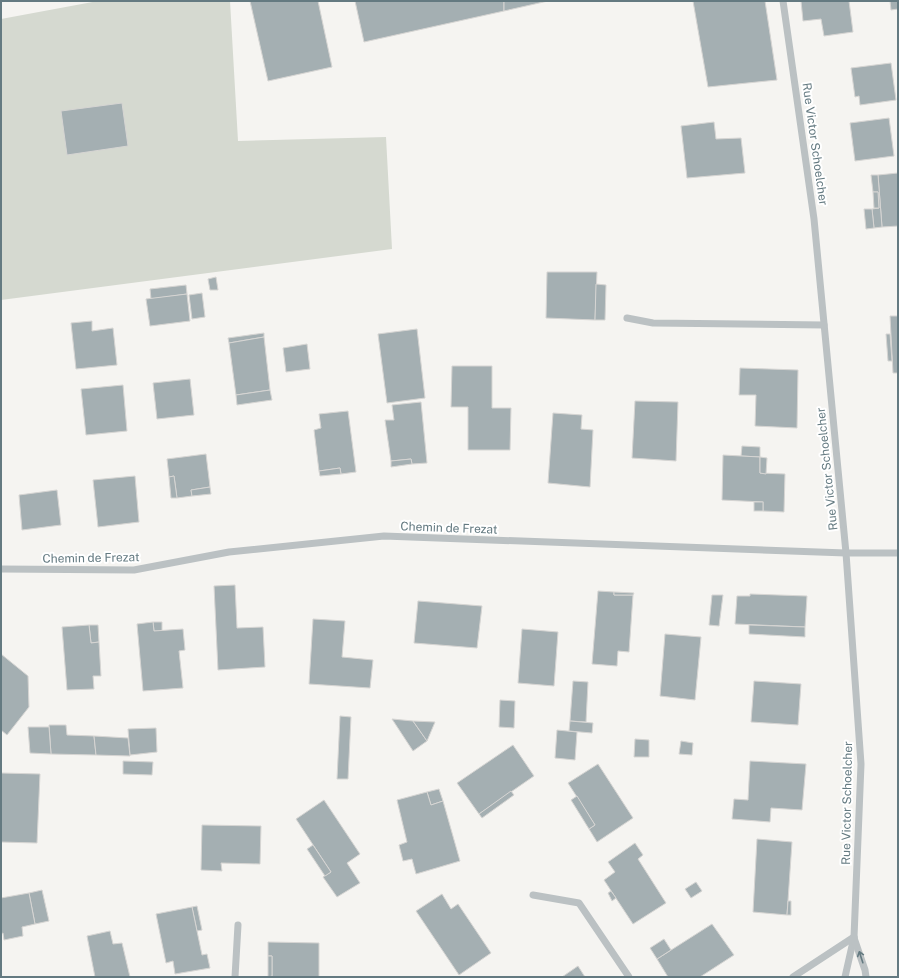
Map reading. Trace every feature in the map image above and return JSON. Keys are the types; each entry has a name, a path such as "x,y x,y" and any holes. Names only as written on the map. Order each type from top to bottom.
{"street":[{"name":"Rue Victor Schoelcher","path":"783,1 814,219 846,554 861,764 854,938 845,977"},
{"path":"627,318 653,323 824,325"},
{"name":"Chemin de Frezat","path":"1,569 134,570 229,552 384,536 846,554 898,553"},
{"path":"533,895 579,903 629,977"},
{"path":"235,977 238,925"},
{"name":"Rue Victor Schoelcher","path":"854,938 866,977"},
{"path":"793,977 854,938"}],"shaded area":[{"path":"98,1 230,1 238,141 386,137 392,249 1,300 1,19"}],"building":[{"path":"250,1 318,1 332,67 268,81"},
{"path":"355,1 504,1 504,11 364,42"},
{"path":"504,1 548,1 504,11"},
{"path":"693,1 765,1 777,80 708,87"},
{"path":"801,1 849,1 853,32 824,36 821,19 803,21"},
{"path":"890,1 898,1 898,9 891,10"},
{"path":"891,63 896,100 860,105 859,96 855,97 851,68"},
{"path":"122,103 128,146 67,155 61,111"},
{"path":"889,118 894,156 855,161 850,123"},
{"path":"714,122 716,139 741,138 745,173 687,178 681,126"},
{"path":"898,173 898,226 882,227 878,175"},
{"path":"871,175 878,175 882,227 874,228 872,209 879,208 878,192 873,192"},
{"path":"873,192 878,192 879,208 874,208"},
{"path":"864,209 872,209 874,228 866,229"},
{"path":"547,272 597,272 595,320 546,318"},
{"path":"216,277 218,290 210,290 208,279"},
{"path":"596,284 606,285 605,320 595,320"},
{"path":"186,285 187,294 151,299 150,289"},
{"path":"202,293 205,317 192,319 189,295"},
{"path":"187,294 190,321 150,326 146,299"},
{"path":"890,316 898,316 898,373 893,373"},
{"path":"92,321 92,331 113,328 117,365 76,369 71,323"},
{"path":"417,329 425,398 387,403 378,334"},
{"path":"264,333 264,337 229,343 228,338"},
{"path":"886,334 890,334 892,361 888,361"},
{"path":"264,337 270,390 236,395 229,343"},
{"path":"307,344 310,369 286,372 283,348"},
{"path":"452,366 492,366 492,408 511,408 510,450 468,450 468,407 451,407"},
{"path":"740,368 798,370 797,428 755,426 756,395 739,395"},
{"path":"190,379 194,415 157,419 153,383"},
{"path":"123,385 127,431 86,435 81,389"},
{"path":"270,390 272,400 237,405 236,395"},
{"path":"635,401 678,402 676,461 632,458"},
{"path":"421,402 427,463 412,464 411,459 391,461 385,420 394,420 392,405"},
{"path":"348,411 356,472 341,474 340,468 319,471 314,430 321,428 319,414"},
{"path":"553,413 582,415 581,429 593,430 590,487 548,483"},
{"path":"742,446 760,447 760,457 741,456"},
{"path":"206,454 210,487 191,490 192,496 177,498 174,476 169,477 167,459"},
{"path":"723,455 760,457 760,473 785,474 784,512 763,511 763,502 722,500"},
{"path":"760,457 767,458 766,474 760,473"},
{"path":"411,459 412,464 391,467 391,461"},
{"path":"340,468 341,474 320,476 319,471"},
{"path":"135,476 139,522 98,527 93,480"},
{"path":"174,476 177,498 171,498 169,477"},
{"path":"210,487 211,494 192,496 191,490"},
{"path":"57,490 61,525 22,530 19,495"},
{"path":"754,502 763,502 763,511 754,511"},
{"path":"235,585 237,628 263,627 265,667 218,670 214,586"},
{"path":"598,591 614,592 614,595 633,595 629,652 618,651 617,666 592,664"},
{"path":"614,592 634,593 633,595 614,595"},
{"path":"750,594 807,596 805,627 735,624 737,596 750,596"},
{"path":"712,595 723,595 719,626 709,625"},
{"path":"418,601 482,606 477,648 414,643"},
{"path":"313,619 345,621 342,657 373,660 370,688 309,684"},
{"path":"153,622 162,622 162,631 154,631"},
{"path":"153,622 154,631 183,629 185,650 179,651 183,688 143,691 137,624"},
{"path":"89,625 98,625 99,642 91,643"},
{"path":"89,625 91,643 99,642 101,676 93,676 94,689 67,690 62,627"},
{"path":"749,625 805,627 805,637 749,634"},
{"path":"522,629 558,632 554,686 518,683"},
{"path":"665,634 701,637 695,700 660,696"},
{"path":"1,654 28,676 29,707 7,735 1,730"},
{"path":"573,681 588,682 586,722 570,721"},
{"path":"754,681 801,684 798,725 751,722"},
{"path":"500,700 515,701 514,728 499,727"},
{"path":"340,716 351,717 348,779 337,779"},
{"path":"392,719 413,721 427,741 413,751"},
{"path":"413,721 435,722 427,741"},
{"path":"570,721 593,723 592,733 569,731"},
{"path":"49,725 66,725 67,735 94,736 96,755 51,754"},
{"path":"28,727 49,727 51,754 30,753"},
{"path":"156,728 157,752 130,755 128,729"},
{"path":"557,730 577,732 575,760 555,758"},
{"path":"94,736 128,738 130,756 96,755"},
{"path":"635,739 649,740 649,757 634,757"},
{"path":"681,741 693,743 692,755 679,754"},
{"path":"513,745 534,776 479,814 457,783"},
{"path":"123,761 153,762 152,775 123,774"},
{"path":"750,761 806,764 802,810 771,808 770,822 732,819 734,799 748,800"},
{"path":"598,764 633,818 597,842 589,829 595,825 568,783"},
{"path":"1,773 40,774 37,843 1,842"},
{"path":"439,789 443,801 431,805 427,792"},
{"path":"511,791 514,795 482,818 479,814"},
{"path":"427,792 431,805 443,801 460,861 416,874 412,859 403,861 399,845 407,842 397,800"},
{"path":"577,796 595,825 589,829 571,800"},
{"path":"324,800 360,854 347,863 360,883 337,897 323,877 331,872 296,819"},
{"path":"202,825 261,826 260,864 221,863 222,871 201,870"},
{"path":"757,839 792,842 787,915 753,912"},
{"path":"635,843 643,855 638,859 666,903 633,924 604,880 615,872 608,862"},
{"path":"313,845 331,872 325,876 307,849"},
{"path":"696,882 702,891 691,898 685,889"},
{"path":"42,890 49,921 35,924 29,893"},
{"path":"611,891 616,898 612,901 608,893"},
{"path":"29,893 35,924 22,927 23,936 4,940 3,933 1,934 1,898"},
{"path":"442,894 451,909 458,904 491,953 459,975 416,911"},
{"path":"788,901 791,901 791,915 787,915"},
{"path":"197,906 202,930 197,931 192,907"},
{"path":"192,907 202,955 207,954 210,968 175,974 173,961 166,963 156,914"},
{"path":"712,924 734,955 700,977 668,977 657,959"},
{"path":"110,931 113,944 122,943 130,977 95,977 87,936"},
{"path":"664,939 671,950 657,959 650,948"},
{"path":"268,942 319,943 319,977 272,977 272,956 268,956"},
{"path":"268,956 272,956 272,976 268,977"},
{"path":"578,966 585,977 562,977"}]}
